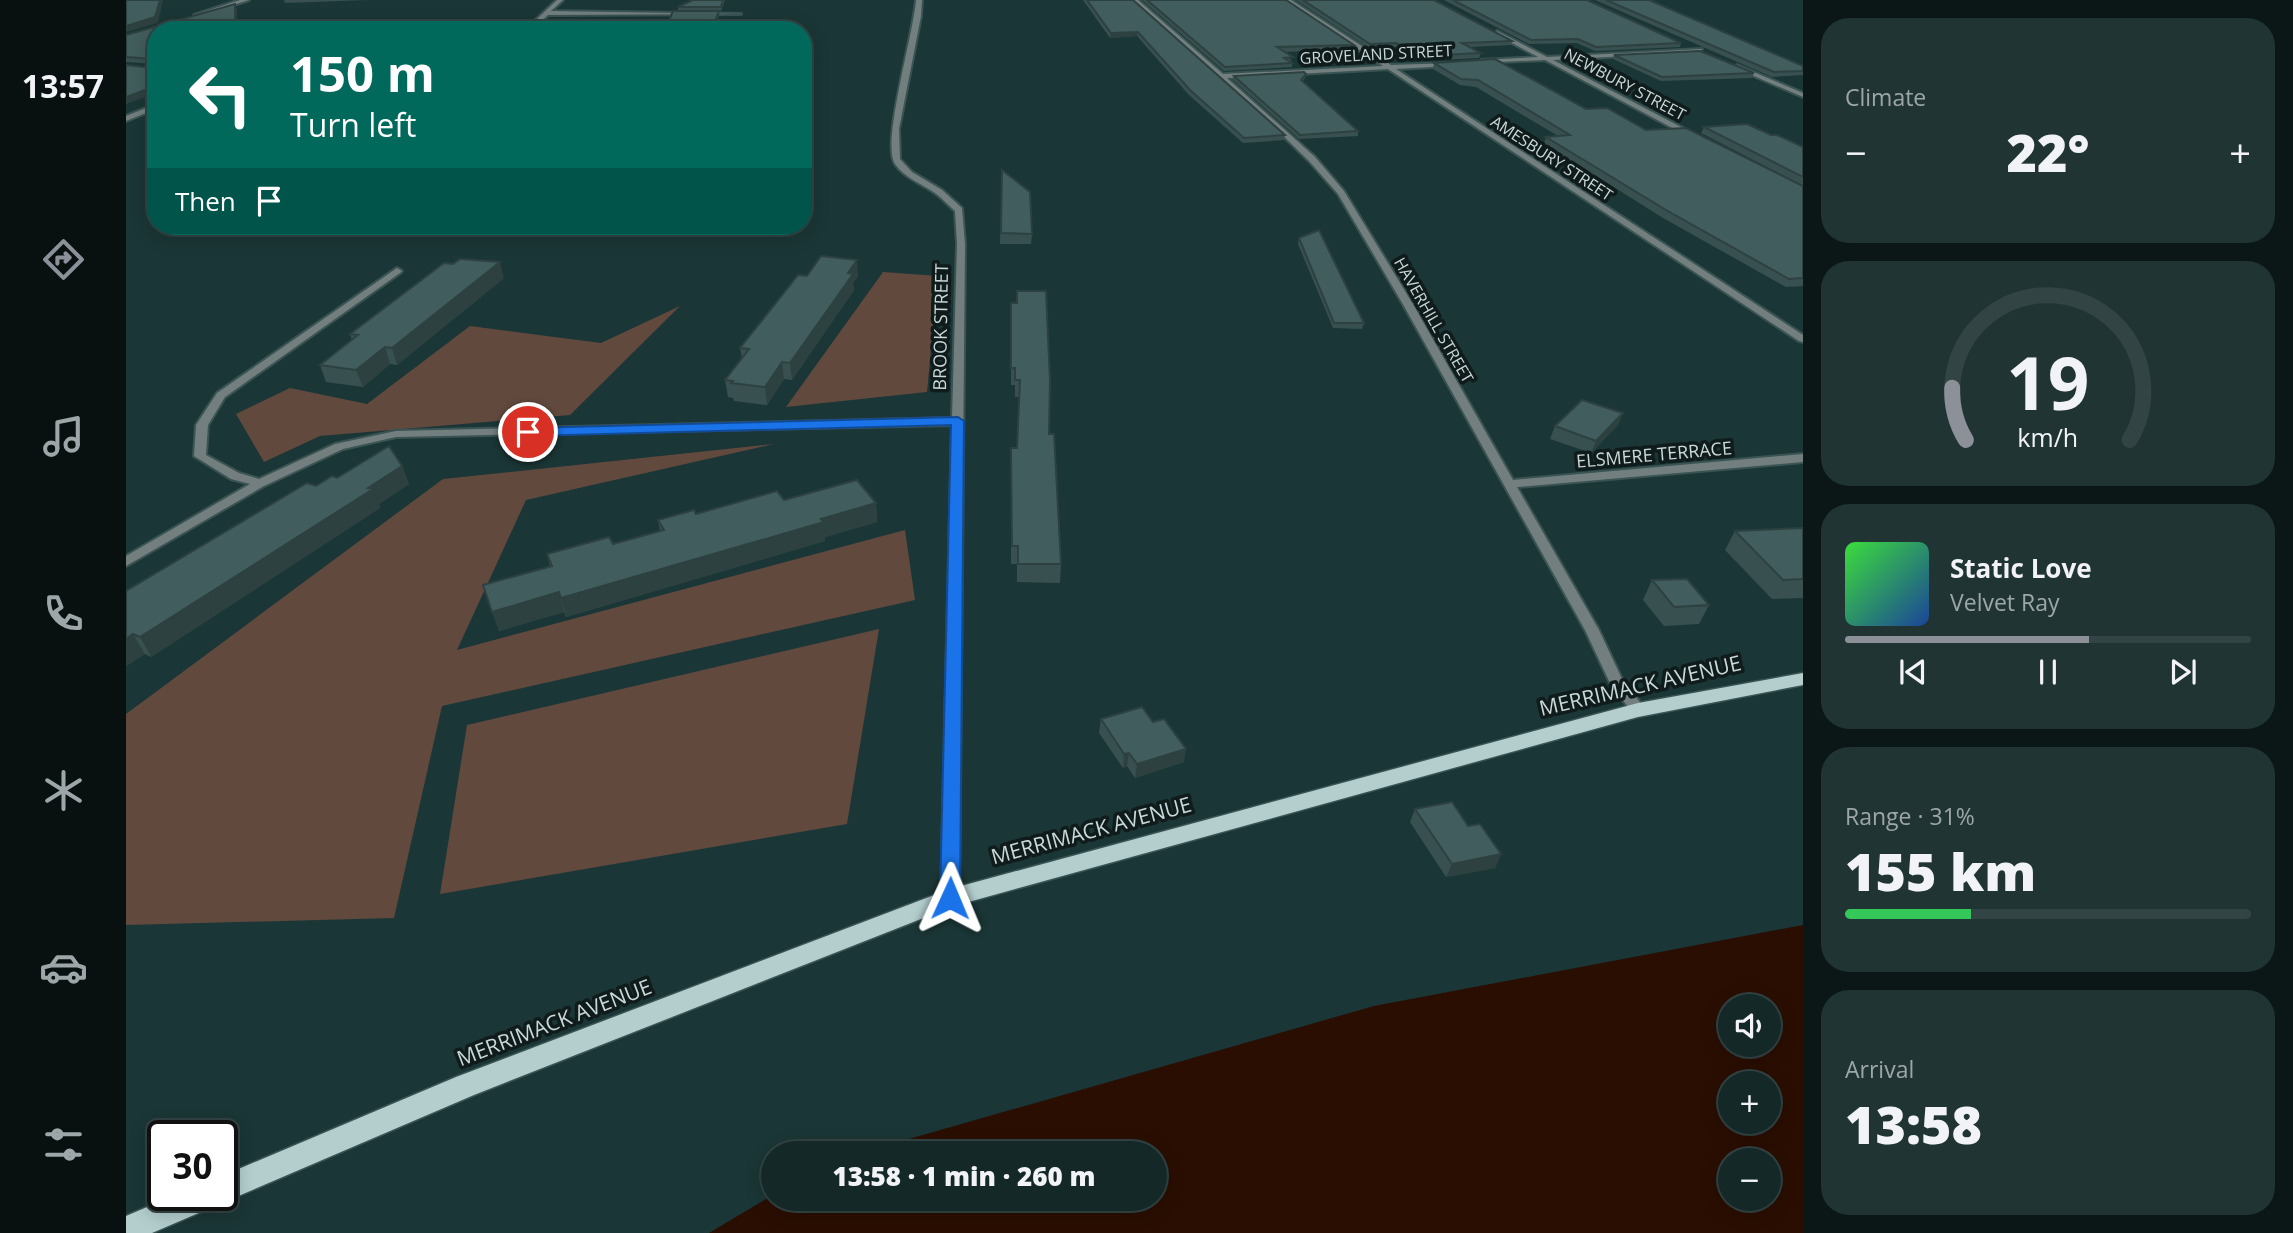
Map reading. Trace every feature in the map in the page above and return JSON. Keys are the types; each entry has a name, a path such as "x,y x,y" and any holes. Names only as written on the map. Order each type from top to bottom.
{"main road":[{"name":"MERRIMACK AVENUE","path":"238,1182 465,1086 950,898 1638,710 1803,678"},
{"path":"126,1230 171,1211"}],"street":[{"path":"193,16 246,0"},
{"path":"538,21 560,0"},
{"name":"BROOK STREET","path":"919,0 914,51 895,136 895,151 900,164 940,192 959,210 950,898"},
{"name":"HAVERHILL STREET","path":"1135,0 1312,159 1341,193 1409,306 1592,630 1616,681 1638,710"},
{"name":"AMESBURY STREET","path":"1287,0 1803,340"},
{"path":"546,13 738,14"},
{"name":"NEWBURY STREET","path":"1490,29 1705,141"},
{"path":"1677,40 1711,55"},
{"name":"GROVELAND STREET","path":"1467,63 1700,50"},
{"name":"GROVELAND STREET","path":"1221,76 1454,64"},
{"path":"1734,65 1803,95"},
{"path":"126,119 147,110"},
{"path":"260,483 235,476 200,456 202,425 221,395 397,271"},
{"path":"126,562 260,483 339,446 396,434 958,421"},
{"name":"ELSMERE TERRACE","path":"1508,484 1803,458"}],"shaded area":[{"path":"883,272 938,276 927,392 786,407"},
{"path":"680,306 570,415 320,436 264,462 236,414 290,388 367,404 470,326 601,343"},
{"path":"774,444 526,500 457,650 905,530 915,600 442,706 394,918 126,925 126,714 443,479"},
{"path":"879,629 847,824 440,894 467,725"},
{"path":"1803,925 1803,1233 709,1233 761,1202 761,1211 1167,1211 1167,1141 902,1141 1374,1006"}],"building":[{"path":"126,0 160,0 155,17 126,26"},
{"path":"693,0 723,0 721,7 678,7"},
{"path":"1087,0 1133,0 1285,135 1244,138 1190,90 1138,32 1111,33"},
{"path":"1147,0 1286,0 1354,45 1277,47 1293,57 1284,58 1292,63 1225,67"},
{"path":"1303,0 1434,0 1512,41 1462,43 1481,53 1421,56 1396,43 1370,44"},
{"path":"1453,0 1587,0 1681,43 1596,47 1578,39 1531,40"},
{"path":"1606,0 1649,0 1803,66 1803,71 1774,72"},
{"path":"235,4 235,21 175,21"},
{"path":"673,11 719,11 715,21 669,21"},
{"path":"147,29 147,58 126,57 126,35"},
{"path":"1700,51 1754,73 1662,77 1614,55"},
{"path":"1495,59 1586,109 1607,108 1646,130 1686,128 1803,186 1803,278 1789,279 1666,210 1546,137 1570,135 1478,80 1461,79 1434,63"},
{"path":"126,65 147,67 147,89 126,97"},
{"path":"1306,74 1301,80 1358,131 1300,135 1234,76"},
{"path":"1747,124 1803,147 1803,177 1704,127"},
{"path":"1002,170 1030,192 1032,234 1001,233"},
{"path":"1319,230 1364,323 1334,323 1299,238"},
{"path":"821,256 857,260 848,273 853,274 790,363 782,362 765,387 725,380 749,349 740,348 798,275 807,276"},
{"path":"460,259 500,262 392,348 385,347 356,370 320,365 358,335 350,334 444,263 453,264"},
{"path":"1017,291 1046,291 1050,381 1049,434 1054,434 1061,564 1018,564 1018,546 1012,546 1011,448 1017,448 1020,380 1015,380 1015,368 1011,368 1011,303 1017,303"},
{"path":"1582,400 1623,413 1596,441 1555,426"},
{"path":"389,446 402,466 368,488 373,489 140,637 133,634 126,639 126,591 307,483 316,486 332,476 337,478"},
{"path":"857,480 876,503 821,519 824,522 561,598 559,592 492,612 483,585 552,566 547,554 609,537 613,544 664,530 658,520 694,510 696,514 777,491 784,500"},
{"path":"1803,528 1803,579 1783,580 1735,531"},
{"path":"1687,579 1709,605 1674,607 1652,580"},
{"path":"1142,707 1153,722 1164,719 1186,749 1137,764 1129,753 1124,754 1101,719"},
{"path":"1452,802 1468,826 1480,824 1501,854 1452,864 1415,809"}],"route":[{"path":"528,432 958,421 950,898"}]}
